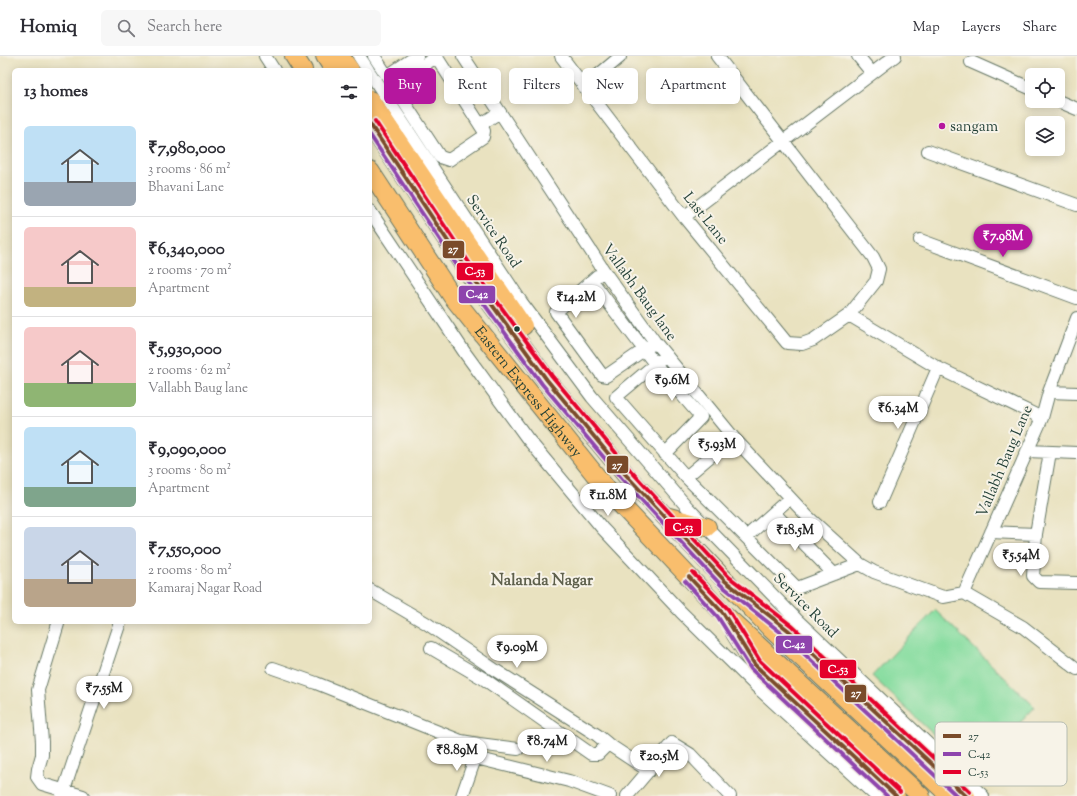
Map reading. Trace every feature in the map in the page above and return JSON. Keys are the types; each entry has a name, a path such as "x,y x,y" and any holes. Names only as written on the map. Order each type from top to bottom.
{"highway":[{"path":"294,56 302,68"},
{"path":"325,56 333,68"},
{"path":"340,56 349,68"},
{"name":"Eastern Express Highway","path":"372,106 379,125 471,276 547,380 626,475 725,581"},
{"name":"Eastern Express Highway","path":"372,174 452,296 511,370 609,492 723,613"},
{"path":"665,516 707,527"},
{"path":"725,581 771,629 935,782"},
{"path":"725,581 788,630 935,767"},
{"path":"723,613 920,796"},
{"path":"723,613 755,665 896,796"},
{"path":"939,786 950,796"},
{"path":"955,786 966,796"}],"street":[{"path":"262,68 265,56"},
{"path":"265,56 273,68"},
{"path":"359,56 367,68"},
{"path":"374,56 384,71"},
{"path":"399,68 416,56"},
{"path":"406,104 443,159 449,160 483,138 484,131 437,56 420,68"},
{"name":"Vallabh Baug lane","path":"463,56 603,271 656,342 733,437 808,518 860,564 874,572 943,596 964,593"},
{"name":"Last Lane","path":"561,56 582,83"},
{"path":"717,56 873,257 878,269 876,281 849,316 938,368 1042,418"},
{"path":"858,56 872,73"},
{"path":"684,216 895,56"},
{"path":"606,68 620,57"},
{"path":"971,62 1025,86"},
{"name":"Service Road","path":"372,76 522,303 592,397 683,502 796,619 935,751"},
{"path":"1065,103 1077,109"},
{"name":"Last Lane","path":"598,104 684,216 787,343 802,344 813,340 849,316"},
{"path":"480,125 500,112"},
{"path":"928,151 1077,205"},
{"path":"372,214 465,353 527,438 602,528 681,612 758,688 876,796"},
{"path":"920,240 1077,298"},
{"path":"603,271 556,312 602,376 606,376 656,342"},
{"path":"592,281 655,364 701,417 665,454"},
{"name":"Vallabh Baug Lane","path":"964,593 1042,418 1049,392 1077,318"},
{"path":"666,355 616,397 686,478 797,588 860,564"},
{"path":"880,502 938,368"},
{"path":"1049,392 1077,393"},
{"path":"686,478 733,437"},
{"path":"1027,451 1077,452"},
{"path":"1050,452 1036,534 1033,576 1035,580 1039,582 1077,583"},
{"path":"746,537 790,498"},
{"path":"774,513 834,574"},
{"path":"991,532 1036,534"},
{"path":"372,591 426,623 495,670 597,735 648,771"},
{"path":"964,593 1023,627 1077,669"},
{"path":"58,624 38,690 42,754 37,777 42,784 64,793 83,796"},
{"path":"64,793 119,624"},
{"path":"431,648 484,679 591,754 598,754 608,744"},
{"path":"272,668 316,683 461,741 518,749"},
{"path":"627,796 672,743 690,754 730,796"},
{"path":"462,796 468,776 476,758 479,744"},
{"path":"476,758 569,781 610,796"},
{"name":"Service Road","path":"972,786 983,796"}],"green space":[{"path":"935,610 1035,707 1021,722 935,722 935,736 872,676"}],"transit line":[{"name":"C-53","path":"375,121 476,273 552,376 631,471 729,577 792,626 935,759"},
{"name":"27","path":"372,127 471,276 547,380 626,475 725,581 788,630 935,767"},
{"name":"C-42","path":"372,138 466,279 542,384 622,479 721,585 784,635 935,776"},
{"name":"C-53","path":"693,573 728,609 760,661 900,792"},
{"name":"27","path":"689,577 723,613 755,665 896,796"},
{"name":"C-42","path":"685,581 718,617 751,669 887,796"},
{"name":"C-42","path":"946,786 957,796"},
{"name":"27","path":"955,786 966,796"},
{"name":"C-53","path":"964,786 970,792"}],"place":[{"name":"sangam","path":"942,126"}],"district":[{"name":"Nalanda Nagar","path":"542,579"}]}
